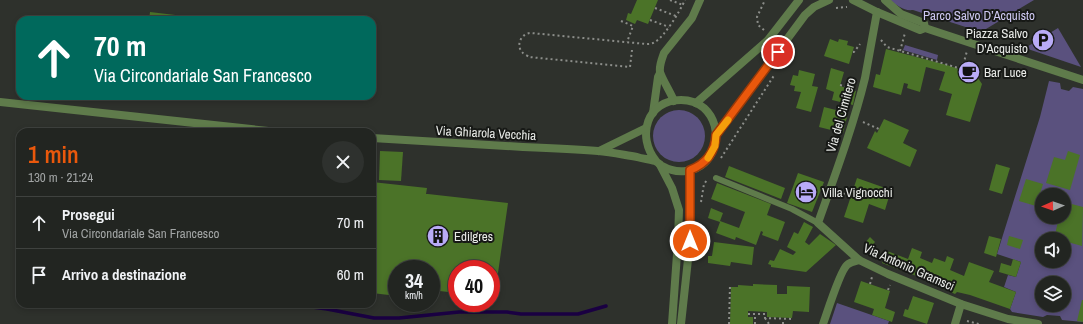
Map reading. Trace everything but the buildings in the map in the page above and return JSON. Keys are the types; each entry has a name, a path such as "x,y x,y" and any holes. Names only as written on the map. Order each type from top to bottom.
{"street":[{"path":"653,113 658,77 664,53 692,18 700,0"},
{"path":"696,103 768,40 799,0"},
{"path":"716,135 805,15 814,7 829,0"},
{"path":"853,0 920,30 925,28 1083,80"},
{"path":"885,0 901,14 924,23 925,28"},
{"name":"Via del Cimitero","path":"818,223 856,111 878,12"},
{"path":"660,73 674,100"},
{"path":"658,163 664,167 674,170 685,171 702,164 710,156 715,146 715,126 711,117 704,108 696,103 686,100 674,100 666,103 653,113 646,128 645,136 647,147 672,188 679,210 672,324"},
{"path":"0,102 241,128"},
{"name":"Via Ghiarola Vecchia","path":"599,151 646,128"},
{"name":"Via Ghiarola Vecchia","path":"376,138 599,151 658,163"},
{"path":"681,324 690,241 690,170"},
{"name":"Via Antonio Gramsci","path":"818,223 859,260 888,274 962,304 1008,319 1038,324"},
{"path":"823,324 846,265 859,260"},
{"path":"955,324 962,304"}],"lane":[{"name":"Via Antonio Gramsci","path":"716,178 792,209 818,223"}],"path":[{"path":"670,0 683,5"},
{"path":"632,50 630,67 529,57 522,53 519,46 521,38 527,33 531,32 652,44 660,39 669,27 685,0"},
{"path":"765,0 757,17 758,25 765,30"},
{"path":"834,8 845,7 853,9"},
{"path":"655,8 676,16"},
{"path":"650,20 669,27"},
{"path":"621,22 633,26 627,42"},
{"path":"900,51 905,33"},
{"path":"880,37 887,47 979,74"},
{"path":"853,52 861,43"},
{"path":"962,69 967,51"},
{"path":"717,164 777,71"},
{"path":"840,85 857,89"},
{"path":"860,121 879,129"},
{"path":"700,208 704,184 709,177"},
{"path":"837,191 851,196"},
{"path":"870,284 873,274"},
{"path":"729,324 730,285"},
{"path":"748,314 765,314 765,318 769,324"},
{"path":"754,324 755,314"},
{"path":"765,318 794,319"},
{"path":"783,319 783,324"},
{"path":"964,320 979,324"}],"green space":[{"name":"Parco Salvo D’Acquisto","path":"890,0 1034,0 981,32 913,10 903,9"},
{"path":"1058,28 1081,67 1025,48"},
{"path":"905,45 938,55 937,60 903,50"},
{"path":"1049,81 1060,83 1061,89 1069,91 1073,87 1083,89 1083,322 1062,320 1060,316 1047,315 1043,317 1012,312 1010,309 1016,292 1004,287 1008,275 1016,277 1021,262 997,254 1040,117"},
{"path":"679,110 689,112 697,118 703,126 705,136 703,146 697,154 689,160 679,162 669,160 661,154 655,146 653,136 655,126 661,118 669,112"},
{"path":"837,303 889,321 888,324 830,324"}],"waterway":[{"path":"320,308 374,318 399,318 459,312 578,314 606,306"}],"slow traffic":[{"path":"708,158 715,146 716,135 728,120"}],"place":[{"name":"Piazza Salvo D'Acquisto","path":"1043,40"},
{"name":"Bar Luce","path":"969,72"},
{"name":"Villa Vignocchi","path":"806,192"},
{"name":"Edilgres","path":"438,236"}],"route":[{"path":"690,241 690,170 702,164 710,156 715,146 716,135 778,52"}]}
